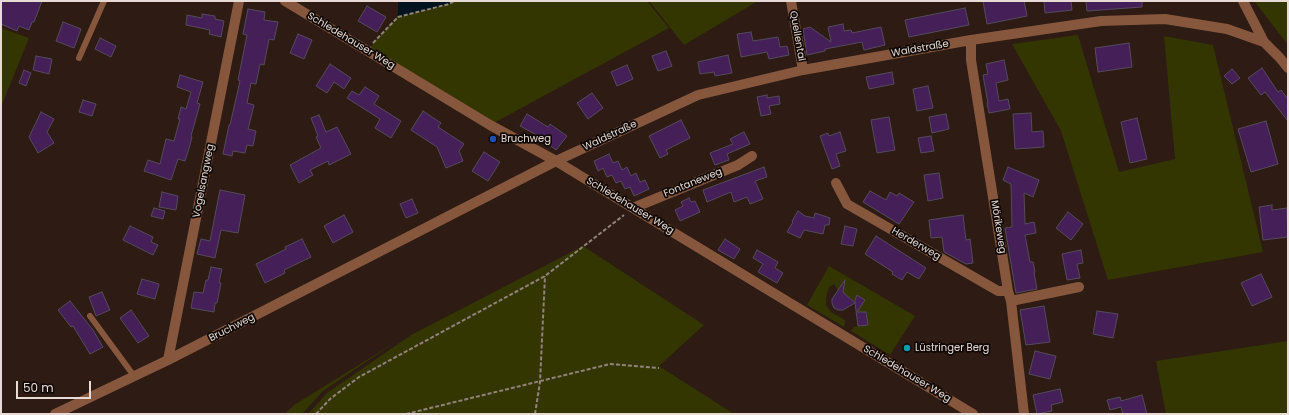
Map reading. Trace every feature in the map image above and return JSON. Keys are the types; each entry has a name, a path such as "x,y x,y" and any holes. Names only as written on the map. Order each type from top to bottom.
{"street":[{"name":"Vogelsangweg","path":"168,360 239,1"},
{"name":"Schledehauser Weg","path":"285,1 490,125 556,161 633,208 845,332 973,414"},
{"name":"Quellental","path":"791,1 803,70"},
{"path":"1243,1 1264,42"},
{"name":"Waldstraße","path":"556,161 698,95 803,70 971,40 1101,21 1165,19 1227,29 1264,42 1288,68"},
{"name":"Mörikeweg","path":"971,40 971,60 1008,291 1011,301 1024,414"},
{"name":"Fontaneweg","path":"633,208 738,166 752,156"},
{"name":"Bruchweg","path":"55,414 168,360 556,161"},
{"name":"Herderweg","path":"836,182 847,204 998,291 1008,291"},
{"path":"1011,301 1079,287"}],"lane":[{"path":"79,58 104,1"},
{"path":"90,316 134,376"}],"path":[{"path":"367,50 398,17 449,4 454,1"},
{"path":"316,414 330,399 359,377 544,276 633,208"},
{"path":"535,414 540,382 544,276"},
{"path":"406,414 610,364 659,368"}],"shaded area":[{"path":"395,1 647,1 669,28 490,125 367,50 405,8"},
{"path":"649,1 758,1 684,45"},
{"path":"1254,1 1288,1 1288,45"},
{"path":"1,28 29,38 1,107"},
{"path":"1078,35 1119,172 1175,159 1164,36 1213,45 1263,252 1108,280 1061,131 1012,44"},
{"path":"583,246 704,325 659,366 734,414 308,414 327,393 411,335"},
{"path":"829,266 915,316 890,355 851,331 854,327 868,325 866,312 856,313 864,299 857,295 854,302 839,292 834,284 829,287 826,305 831,312 845,320 844,327 807,305"},
{"path":"1288,341 1288,414 1166,414 1156,361"},
{"path":"394,343 323,391 302,414 285,414 294,405"}],"water":[{"path":"398,1 454,1 449,4 398,17"}],"building":[{"path":"1,1 42,1 34,22 32,22 29,30 19,26 17,31 1,24"},
{"path":"983,1 1024,1 1027,16 987,24"},
{"path":"1044,1 1071,1 1072,10 1045,13"},
{"path":"1086,1 1142,1 1142,7 1087,11"},
{"path":"367,6 386,17 377,32 358,21"},
{"path":"965,8 969,25 909,37 905,20"},
{"path":"248,9 265,12 264,20 278,22 274,40 269,39 264,65 260,64 256,84 251,83 247,103 254,105 248,129 256,131 253,146 247,145 245,153 233,151 232,156 223,154 240,81 238,80 247,35 243,34"},
{"path":"202,14 215,16 215,19 224,21 221,37 209,34 210,30 186,25 187,15 202,18"},
{"path":"63,22 81,29 74,48 56,41"},
{"path":"843,24 844,31 851,30 852,33 881,27 885,45 864,50 862,42 825,49 825,51 807,55 803,29 810,27 831,42 828,27"},
{"path":"751,32 753,41 778,37 780,47 787,46 789,55 769,59 767,52 741,57 737,34"},
{"path":"298,34 312,40 304,59 290,53"},
{"path":"100,38 116,46 111,57 95,49"},
{"path":"1129,43 1132,67 1098,72 1095,48"},
{"path":"666,51 672,66 658,71 652,56"},
{"path":"728,55 732,73 715,76 714,72 700,74 698,62"},
{"path":"36,56 52,59 49,74 33,70"},
{"path":"1004,60 1008,80 996,83 999,101 1008,99 1010,109 989,113 983,75 988,74 986,64"},
{"path":"330,64 351,78 344,89 334,82 327,93 316,86"},
{"path":"627,65 633,79 617,86 611,72"},
{"path":"1262,68 1278,92 1281,90 1288,99 1288,121 1265,92 1261,95 1248,78"},
{"path":"1232,69 1240,78 1232,84 1224,76"},
{"path":"24,70 31,73 26,86 19,83"},
{"path":"892,72 894,84 869,89 866,77"},
{"path":"180,75 203,82 197,103 200,104 185,161 178,159 171,180 144,171 148,160 160,164 166,139 174,141 180,119 178,119 181,107 186,109 191,92 177,87"},
{"path":"928,86 933,108 917,111 913,89"},
{"path":"365,87 379,96 374,104 401,121 391,138 375,128 380,119 347,98 352,91 359,95"},
{"path":"592,93 603,108 588,119 577,103"},
{"path":"767,95 767,98 779,96 780,104 769,106 771,114 761,116 757,97"},
{"path":"83,100 96,104 92,116 79,112"},
{"path":"423,111 441,123 438,127 464,144 459,151 463,161 446,168 437,147 411,130"},
{"path":"41,112 54,119 47,132 54,143 38,153 29,137"},
{"path":"1031,113 1032,132 1043,131 1044,147 1015,149 1013,114"},
{"path":"527,114 548,127 550,124 567,136 556,150 535,134 520,126"},
{"path":"946,114 949,129 932,133 929,117"},
{"path":"319,115 326,132 337,127 351,154 329,165 328,161 310,170 313,175 299,183 290,165 321,148 316,137 318,136 311,118"},
{"path":"889,117 895,150 877,153 871,120"},
{"path":"1137,118 1147,159 1130,163 1121,122"},
{"path":"681,120 690,138 666,150 668,154 660,158 649,136"},
{"path":"1266,121 1278,164 1251,172 1238,129"},
{"path":"744,132 750,144 727,154 729,160 715,165 710,153 733,144 730,139"},
{"path":"840,132 846,151 836,154 840,166 832,169 820,136 828,133 829,136"},
{"path":"931,136 934,151 921,153 918,138"},
{"path":"484,152 500,162 488,181 472,171"},
{"path":"609,154 613,163 618,161 622,170 627,167 631,176 636,173 640,182 645,180 649,189 634,196 630,187 625,189 621,181 616,183 612,175 607,177 603,168 598,171 594,161"},
{"path":"764,167 767,177 755,181 763,199 750,204 747,197 734,202 731,192 707,202 703,190"},
{"path":"1008,167 1039,180 1033,197 1024,193 1025,224 1034,222 1036,233 1025,235 1030,262 1033,262 1037,289 1016,293 1005,228 1012,227 1011,184 1003,180"},
{"path":"939,173 943,198 928,201 924,175"},
{"path":"220,190 245,195 238,233 221,230 215,258 197,254 201,239 210,241"},
{"path":"870,191 886,200 890,192 897,196 899,193 914,202 899,224 863,202"},
{"path":"162,192 178,196 176,210 159,207"},
{"path":"689,198 691,202 695,201 700,212 680,221 675,210 683,206 681,202"},
{"path":"412,199 418,213 406,218 400,204"},
{"path":"1272,205 1272,210 1287,208 1288,237 1263,240 1259,207"},
{"path":"154,208 165,211 163,219 151,216"},
{"path":"798,211 805,216 814,218 815,213 830,218 829,225 825,225 823,234 804,230 800,238 787,232"},
{"path":"1068,212 1083,224 1071,240 1056,228"},
{"path":"344,215 353,232 333,243 324,226"},
{"path":"963,215 966,240 970,239 973,263 966,264 944,252 942,237 931,238 929,220"},
{"path":"130,226 153,237 151,242 158,245 153,255 123,240"},
{"path":"845,226 857,229 853,246 841,244"},
{"path":"876,236 926,268 919,279 907,272 902,280 892,274 893,272 865,254"},
{"path":"302,239 311,257 284,270 285,273 265,283 256,264"},
{"path":"725,239 740,249 734,259 718,250"},
{"path":"757,250 778,262 775,268 783,273 777,283 758,272 763,264 753,258"},
{"path":"1081,250 1083,263 1077,264 1080,278 1067,280 1062,254"},
{"path":"211,267 222,269 219,283 221,283 214,312 191,308 194,292 203,293"},
{"path":"1261,274 1272,297 1252,306 1241,283"},
{"path":"142,279 159,284 155,299 137,294"},
{"path":"845,280 843,292 855,303 843,310 838,310 834,308 832,299"},
{"path":"102,292 110,310 96,316 89,297"},
{"path":"857,295 865,300 857,312 866,312 868,325 858,326 855,303"},
{"path":"70,301 93,330 103,347 90,354 73,326 71,327 58,310"},
{"path":"1044,306 1050,342 1026,345 1020,310"},
{"path":"131,310 149,336 138,343 120,318"},
{"path":"1097,311 1118,314 1113,338 1093,334"},
{"path":"1035,351 1056,356 1050,379 1029,374"},
{"path":"1060,389 1063,402 1051,405 1052,411 1037,414 1033,395"},
{"path":"1142,395 1147,414 1123,414 1121,407 1110,410 1107,400 1120,397 1121,401"}],"place":[{"name":"Bruchweg","path":"493,139"},
{"name":"Lüstringer Berg","path":"907,348"}]}
